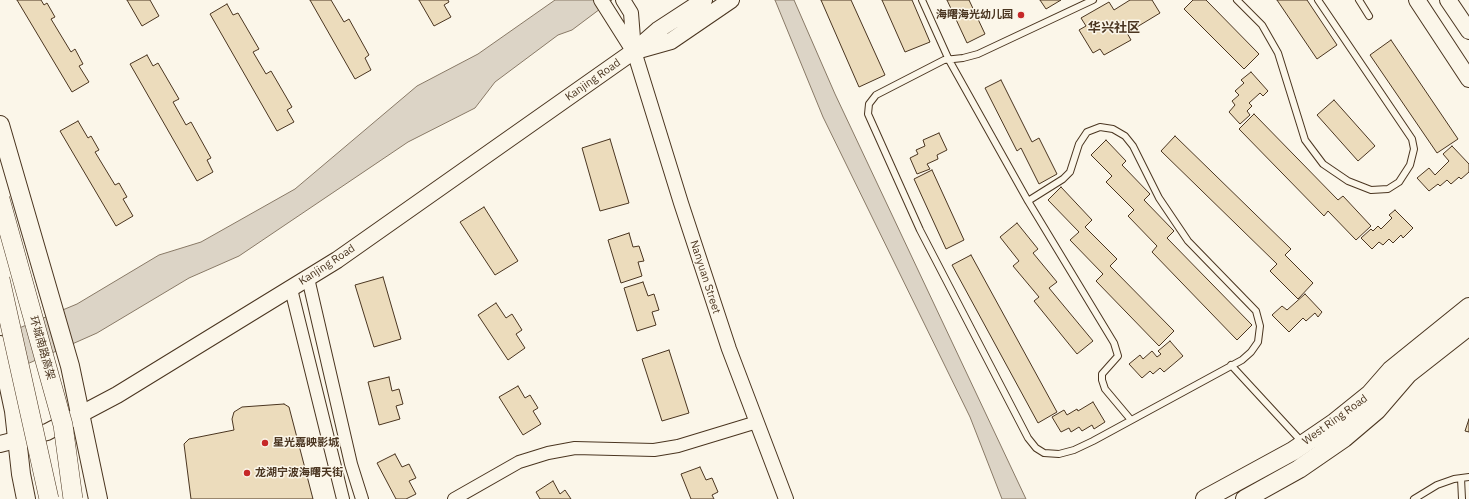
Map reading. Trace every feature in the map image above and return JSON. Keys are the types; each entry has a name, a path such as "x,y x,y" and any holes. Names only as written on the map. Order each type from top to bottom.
{"highway":[{"name":"环城南路高架","path":"0,199 63,425 73,499"},
{"path":"0,279 49,499"}],"main road":[{"name":"Kanjing Road","path":"9,442 48,432 117,395 337,260 634,51 658,30 704,0"},
{"name":"Kanjing Road","path":"634,51 671,41 731,0"},
{"path":"1417,0 1469,79"},
{"path":"1448,0 1469,31"},
{"path":"0,125 32,240 70,366 98,499"},
{"name":"West Ring Road","path":"1205,499 1304,443 1334,423 1370,394 1391,370 1469,307"},
{"name":"West Ring Road","path":"1245,499 1264,494 1344,438 1377,410 1408,374 1469,326"},
{"path":"0,345 14,411 9,442 26,499"}],"street":[{"name":"Nanyuan Street","path":"601,0 634,51"},
{"name":"Nanyuan Street","path":"626,4 631,13 634,51 729,349 786,499"},
{"path":"308,278 351,464 362,499"},
{"path":"291,289 343,499"},
{"path":"454,499 519,462 548,453 575,448 654,450 678,446 757,422"}],"lane":[{"path":"922,0 949,60 1028,201 1114,343 1118,356 1102,374 1102,380 1105,389 1131,420"},
{"path":"1028,201 1063,179 1070,172 1079,144 1087,132 1100,126 1113,129 1125,136 1133,146 1159,198 1188,241 1256,311 1260,326 1258,342 1251,352 1242,360 1074,450 1059,454 1044,453 1036,448 1028,438 920,230 868,114 869,104 876,95 887,88 944,60 978,54 1094,0"},
{"path":"1238,0 1262,25 1278,52 1305,140 1323,164 1348,181 1372,190 1388,189 1399,182 1410,165 1414,149 1412,139 1318,0"},
{"path":"1359,0 1369,16"},
{"path":"1231,365 1304,443"},
{"path":"1414,499 1437,485 1469,477"},
{"path":"1461,478 1462,499"}],"shaded area":[{"path":"555,0 612,0 572,30 558,35 495,82 475,108 408,142 239,256 189,278 97,333 0,376 0,336 77,304 159,255 201,242 295,189 417,86 478,54"},
{"path":"775,0 794,0 835,94 1026,499 1002,499 970,417 823,117"}],"building":[{"path":"17,0 41,0 44,5 47,3 55,17 51,19 71,52 75,49 83,64 79,66 89,82 72,92"},
{"path":"127,0 150,0 159,16 142,26"},
{"path":"310,0 331,0 344,22 349,19 369,55 365,58 371,70 355,79"},
{"path":"419,0 448,0 449,2 444,5 451,17 434,26"},
{"path":"821,0 851,0 885,75 859,87"},
{"path":"882,0 912,0 930,42 905,52"},
{"path":"947,0 969,0 985,34 967,43"},
{"path":"1040,0 1061,0 1046,9"},
{"path":"1130,0 1152,0 1160,13 1127,33 1131,40 1104,55 1100,49 1093,53 1079,30 1086,26 1081,18 1109,2 1114,10"},
{"path":"1193,0 1206,0 1259,54 1244,69 1184,9"},
{"path":"1277,0 1307,0 1337,45 1317,59"},
{"path":"227,4 233,15 238,13 259,49 253,52 266,74 271,71 292,107 287,110 294,122 277,131 210,14"},
{"path":"1391,40 1458,139 1437,153 1370,55"},
{"path":"147,55 153,66 158,63 179,99 173,102 186,125 191,122 211,158 207,160 213,172 197,181 130,64"},
{"path":"1251,72 1268,91 1263,96 1260,93 1249,103 1252,106 1247,111 1250,115 1240,124 1229,112 1235,105 1232,101 1239,95 1235,91 1244,83 1241,80"},
{"path":"1001,80 1032,142 1039,138 1057,174 1039,184 1021,148 1017,151 985,88"},
{"path":"1334,100 1375,146 1358,161 1317,115"},
{"path":"1254,114 1338,200 1343,196 1371,226 1356,240 1328,211 1324,216 1239,129"},
{"path":"78,121 88,138 91,136 99,150 95,152 115,185 119,183 127,197 123,199 133,216 116,226 60,131"},
{"path":"939,133 947,150 937,155 938,159 927,164 930,169 917,174 910,158 918,154 916,150 925,146 923,140"},
{"path":"1175,136 1291,249 1285,255 1313,283 1298,299 1270,271 1277,264 1161,151"},
{"path":"610,139 629,203 600,211 582,148"},
{"path":"1106,140 1126,161 1122,165 1150,194 1144,200 1174,231 1167,238 1252,325 1237,340 1152,252 1157,246 1128,216 1134,210 1106,182 1112,176 1091,155"},
{"path":"1452,146 1469,164 1469,172 1461,179 1459,177 1451,184 1447,180 1440,186 1438,184 1429,191 1417,178 1429,168 1435,175 1449,161 1443,154"},
{"path":"932,170 964,240 946,249 914,179"},
{"path":"1061,187 1092,220 1085,227 1117,259 1110,266 1174,331 1159,346 1096,281 1103,274 1070,240 1079,232 1048,200"},
{"path":"484,207 518,261 495,275 460,222"},
{"path":"1395,210 1413,228 1403,238 1401,235 1393,243 1389,239 1383,245 1379,242 1372,249 1361,238 1371,229 1373,231 1378,226 1381,229 1392,218 1389,215"},
{"path":"1017,223 1038,249 1033,253 1057,282 1049,288 1093,341 1077,354 1034,301 1039,297 1013,266 1019,261 1000,237"},
{"path":"629,233 633,247 639,246 644,261 638,262 642,276 621,283 608,240"},
{"path":"971,255 1057,412 1038,423 952,265"},
{"path":"383,277 401,339 374,347 355,285"},
{"path":"643,282 648,296 654,294 659,310 652,312 656,325 637,331 624,288"},
{"path":"1305,294 1322,312 1318,317 1315,313 1306,321 1303,318 1289,332 1272,315 1282,306 1287,310"},
{"path":"496,303 506,318 512,314 522,330 516,334 525,348 508,360 478,315"},
{"path":"1170,341 1183,356 1164,372 1160,368 1153,374 1150,371 1142,378 1129,364 1140,355 1143,359 1152,351 1157,357 1161,354 1158,351"},
{"path":"669,350 689,413 662,421 642,359"},
{"path":"389,377 392,391 399,389 403,404 396,406 400,419 379,425 368,382"},
{"path":"518,386 525,398 530,395 538,408 533,411 541,424 523,435 499,397"},
{"path":"1093,402 1105,422 1094,429 1092,425 1082,431 1079,427 1071,432 1069,428 1061,432 1052,417 1064,410 1067,415 1077,409 1078,411"},
{"name":"龙湖宁波海曙天街","path":"284,404 289,407 313,499 191,499 184,444 189,439 234,430 232,419 234,412 242,407"},
{"path":"1469,419 1469,432 1465,431"},
{"path":"395,454 402,467 409,464 416,478 409,481 416,494 406,499 396,499 377,463"},
{"path":"700,467 706,480 712,478 718,492 712,495 714,499 691,499 681,474"},
{"path":"553,481 560,494 565,490 571,499 540,499 536,492"}],"place":[{"name":"海曙海光幼儿园","path":"1021,15"},
{"name":"星光嘉映影城","path":"265,443"},
{"name":"龙湖宁波海曙天街","path":"247,473"}],"district":[{"name":"华兴社区","path":"1114,28"}]}
